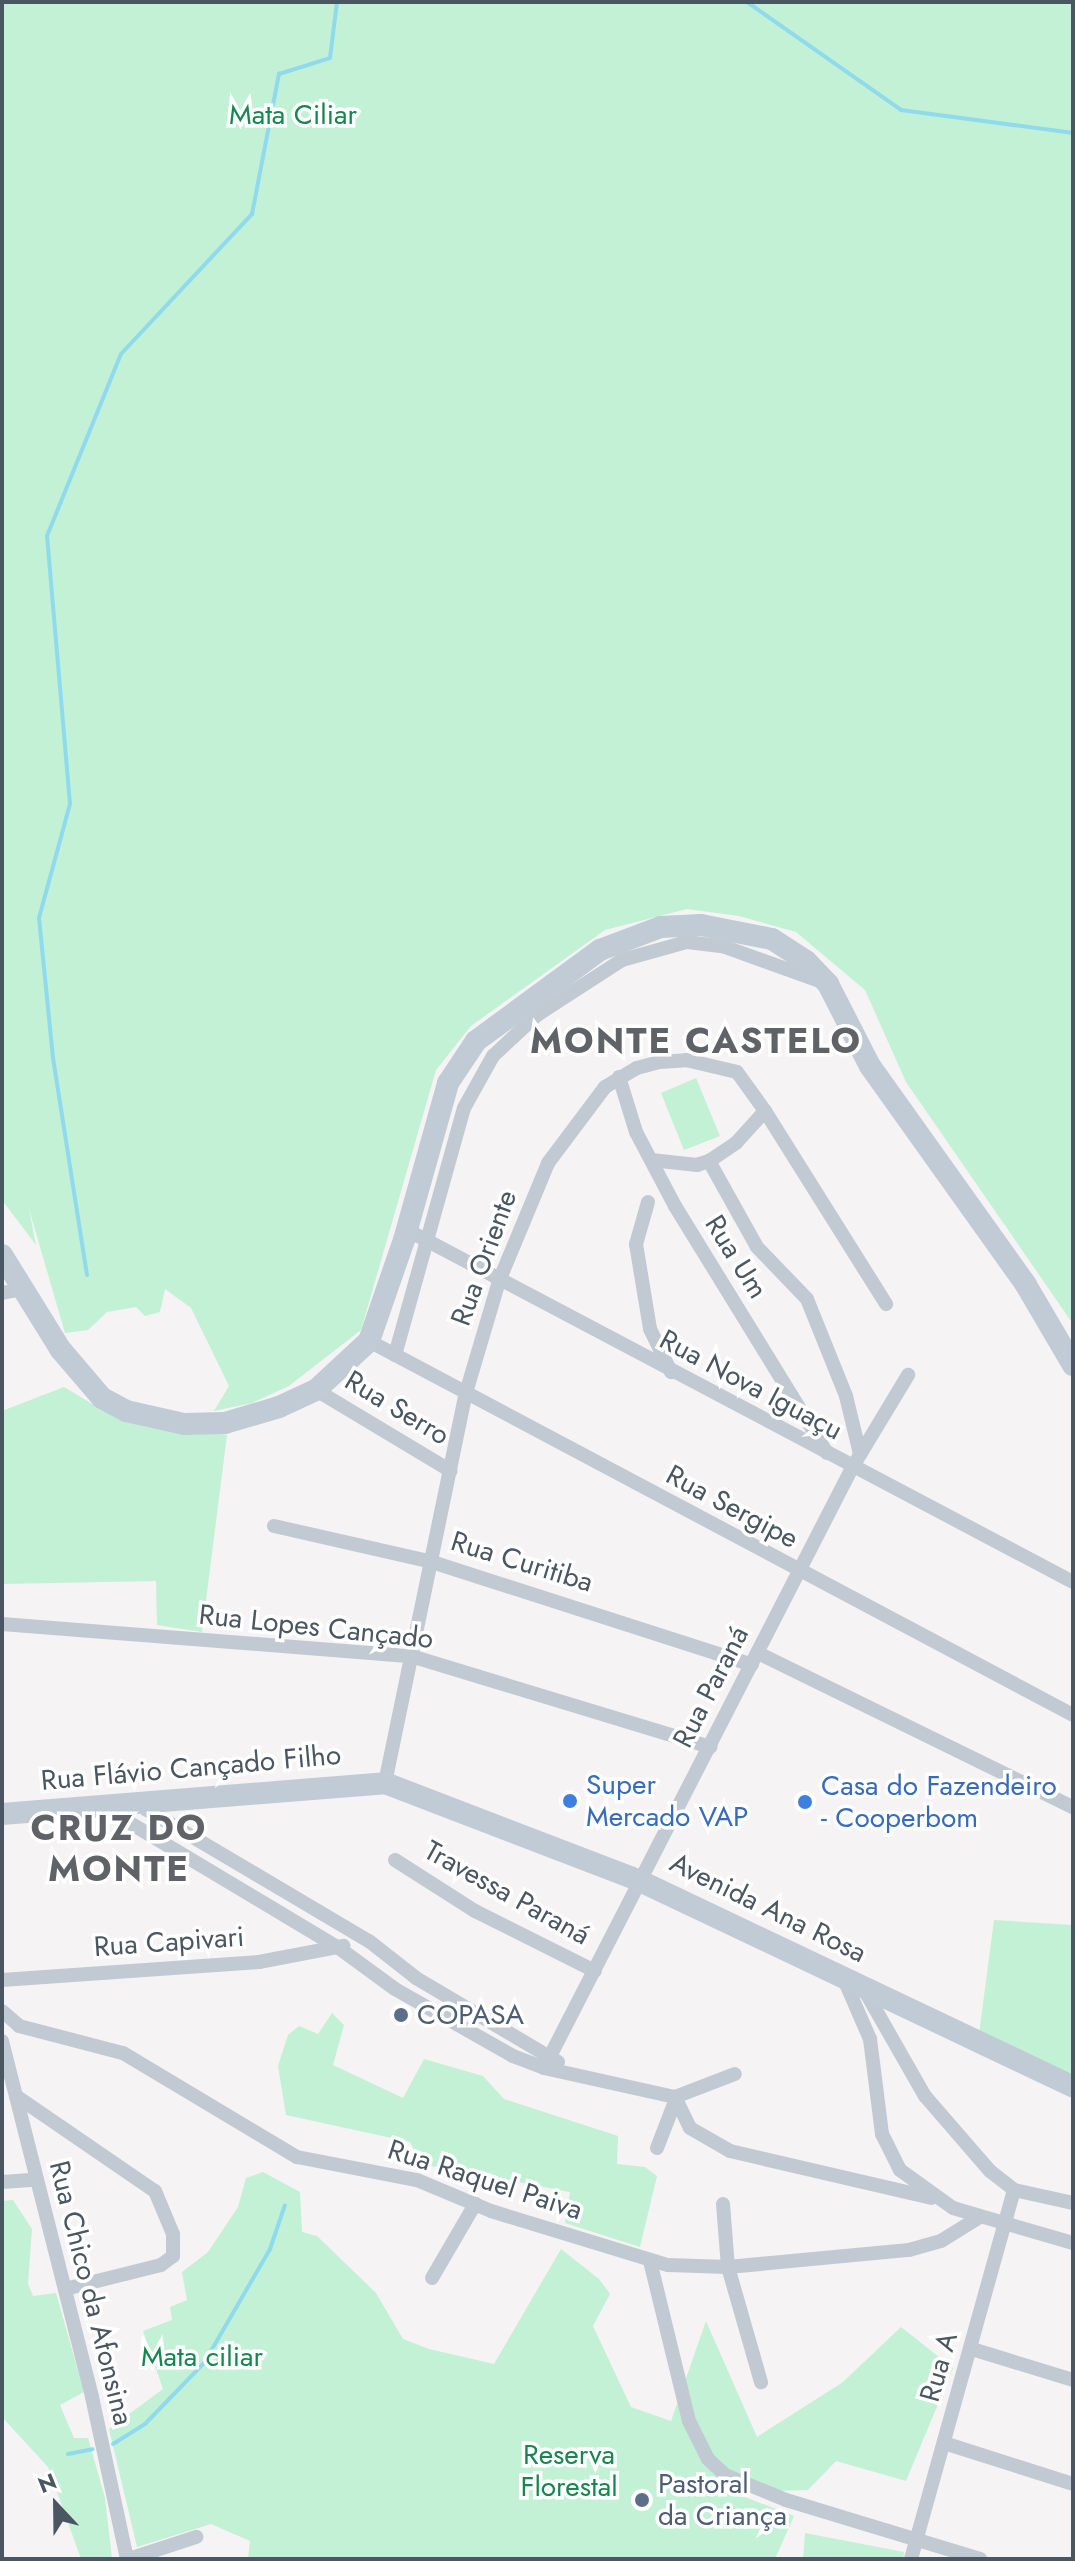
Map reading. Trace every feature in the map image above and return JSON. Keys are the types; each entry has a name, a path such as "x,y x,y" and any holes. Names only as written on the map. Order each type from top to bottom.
{"main road":[{"path":"2,1255 12,1291 84,1382 126,1411 184,1424 225,1423 316,1390 369,1341 416,1234 448,1083 465,1056 503,1016 600,950 661,927 739,930 772,939 806,961 828,984 870,1066 1026,1285 1073,1365"},
{"name":"Rua Flávio Cançado Filho","path":"2,1814 385,1783"},
{"name":"Avenida Ana Rosa","path":"385,1783 640,1881 1073,2087"}],"street":[{"name":"Rua Oriente","path":"385,1783 465,1396 499,1281 548,1163 589,1103 619,1077 660,1062 716,1064 737,1072 765,1111 886,1304"},
{"name":"Rua Um","path":"619,1077 630,1119 651,1160 829,1456"},
{"path":"651,1160 697,1165 709,1161 736,1143 765,1111"},
{"path":"709,1161 757,1247 807,1299 846,1396 860,1454"},
{"path":"648,1202 636,1244 650,1329 671,1373"},
{"name":"Rua Nova Iguaçu","path":"416,1234 671,1373 1073,1582"},
{"path":"395,1355 416,1234"},
{"name":"Rua Sergipe","path":"369,1341 465,1396 1073,1715"},
{"name":"Rua Paraná","path":"547,2062 852,1468 908,1375"},
{"name":"Rua Serro","path":"316,1390 451,1471"},
{"name":"Rua Curitiba","path":"274,1526 432,1562 755,1659 1073,1807"},
{"name":"Rua Lopes Cançado","path":"2,1624 411,1656 710,1747"},
{"path":"133,1802 361,1940 547,2062"},
{"path":"97,1804 339,1948 395,1989 547,2062 675,2101 735,2074"},
{"name":"Travessa Paraná","path":"395,1860 455,1900 595,1971"},
{"name":"Rua Capivari","path":"2,1980 259,1962 339,1948 361,1940"},
{"path":"852,1982 925,2096 990,2171 1014,2190 1073,2203"},
{"path":"852,1982 876,2059 885,2147 900,2170 932,2198"},
{"name":"Rua Raquel Paiva","path":"2,2011 19,2026 123,2053 297,2157 417,2180 475,2204 650,2261 728,2267 909,2250 941,2241 978,2218"},
{"name":"Rua Chico da Afonsina","path":"2,2041 10,2089 65,2289 128,2559"},
{"path":"10,2089 149,2186 165,2207 173,2234 169,2261 65,2289"},
{"path":"675,2101 690,2128 711,2145 932,2198 978,2218 1073,2243"},
{"path":"657,2148 675,2101"},
{"path":"2,2182 34,2180"},
{"name":"Rua A","path":"911,2559 1008,2225 1014,2190"},
{"path":"432,2278 475,2204"},
{"path":"723,2204 728,2267 761,2382"},
{"path":"650,2261 689,2421 708,2459 748,2486 980,2559"},
{"path":"972,2349 1073,2380"},
{"path":"944,2443 1073,2484"},
{"path":"128,2559 196,2537"}],"green space":[{"name":"Mata Ciliar","path":"2,2 1073,2 1073,1324 906,1082 865,990 796,932 739,916 687,909 605,930 471,1026 436,1070 361,1330 289,1386 252,1403 214,1411 229,1386 191,1308 165,1289 160,1312 145,1316 136,1307 107,1312 88,1330 65,1333 29,1209 36,1245 2,1200"},
{"path":"696,1078 720,1136 684,1150 661,1093"},
{"path":"64,1387 99,1408 227,1435 202,1632 157,1625 156,1581 2,1584 2,1411"},
{"path":"994,1920 1073,1925 1073,2079 979,2034"},
{"path":"332,2013 344,2025 333,2065 403,2098 424,2059 483,2076 504,2099 618,2136 617,2164 645,2167 657,2176 640,2247 565,2223 570,2192 421,2164 410,2142 286,2115 278,2066 288,2035 299,2026 318,2034"},
{"name":"Reserva Florestal","path":"263,2172 300,2192 302,2232 317,2236 376,2293 403,2339 429,2349 494,2364 561,2249 599,2279 610,2294 593,2326 631,2407 671,2421 706,2321 757,2437 843,2382 901,2327 953,2368 906,2481 836,2461 808,2490 732,2492 794,2516 775,2559 248,2559 250,2541 211,2524 137,2547 109,2429 163,2389 143,2331 172,2320 170,2307 187,2300 182,2272 208,2252 238,2207 246,2178"},
{"name":"Mata ciliar","path":"13,2200 32,2229 28,2284 33,2296 56,2293 84,2392 60,2405 74,2438 88,2438 105,2498 112,2559 81,2559 48,2467 2,2417 2,2201"},
{"path":"805,2533 904,2552 903,2559 803,2559"}],"waterway":[{"path":"87,1275 53,1058 39,918 70,804 47,536 121,354 252,214 279,74 330,58 337,2"},
{"path":"747,2 901,110 1073,133"},
{"path":"113,2444 145,2424 204,2363 270,2249 285,2205"},
{"path":"68,2454 93,2449"}],"place":[{"name":"Super Mercado VAP","path":"570,1801"},
{"name":"Casa do Fazendeiro - Cooperbom","path":"805,1802"},
{"name":"COPASA","path":"401,2015"},
{"name":"Pastoral da Criança","path":"642,2500"}],"district":[{"name":"MONTE CASTELO","path":"696,1041"},
{"name":"CRUZ DO MONTE","path":"119,1848"}]}
